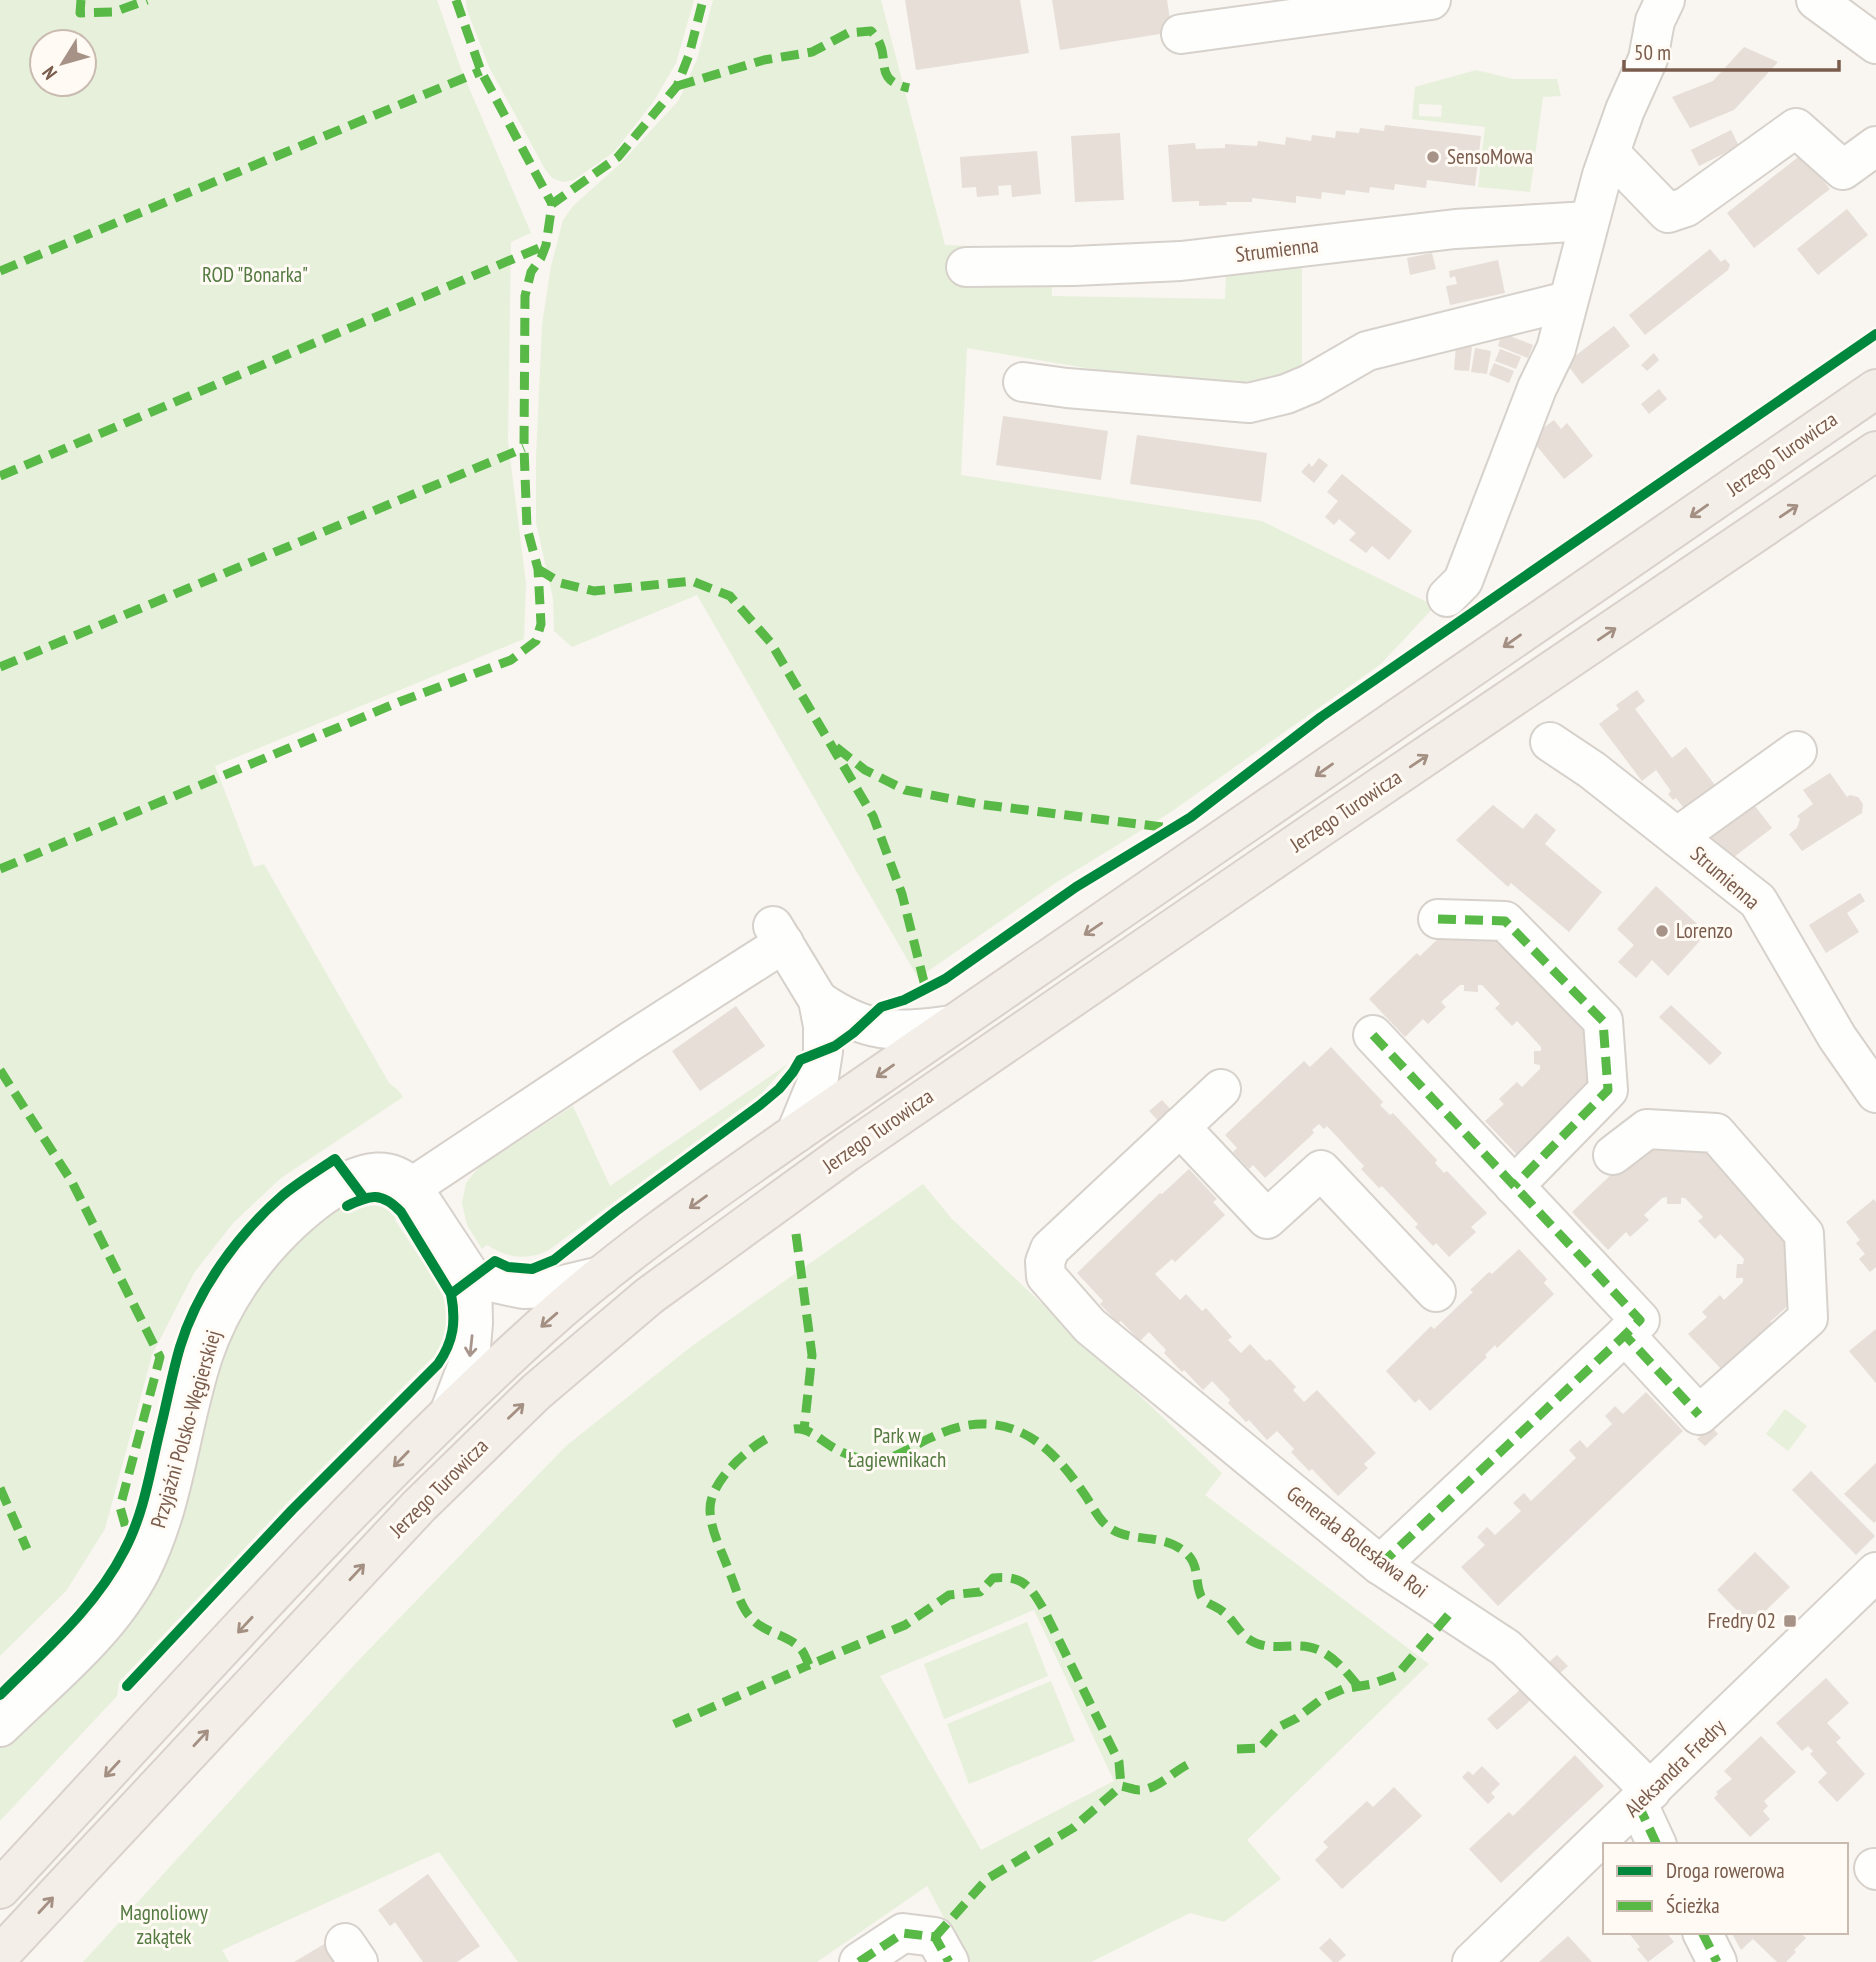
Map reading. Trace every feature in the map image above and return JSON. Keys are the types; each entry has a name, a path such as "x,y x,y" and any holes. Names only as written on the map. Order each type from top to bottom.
{"main road":[{"name":"Jerzego Turowicza","path":"0,1889 284,1583 450,1411 601,1276 683,1213 796,1133 1876,389"},
{"name":"Jerzego Turowicza","path":"0,1955 419,1506 536,1392 649,1296 847,1152 1876,451"}],"street":[{"path":"1181,34 1431,0"},
{"path":"1447,597 1464,582 1537,388 1556,349 1588,221 1625,110 1648,59 1656,21 1665,0"},
{"path":"1816,0 1876,44"},
{"path":"1610,153 1668,213 1686,207 1796,128 1843,170 1876,146"},
{"name":"Strumienna","path":"966,267 1181,261 1455,229 1588,221"},
{"path":"1023,382 1249,403 1286,394 1367,351 1568,301"},
{"name":"Strumienna","path":"1550,742 1592,770 1758,901 1837,1037 1876,1093"},
{"path":"1677,837 1797,751"},
{"path":"1438,919 1505,921 1603,1021 1608,1090 1514,1186"},
{"path":"450,1411 470,1359 473,1323 472,1278 412,1187 631,1041 778,934 818,1000 823,1026 819,1077 796,1133"},
{"path":"818,1000 861,1025 888,1030 917,1030 952,1025"},
{"path":"1373,1035 1640,1320 1380,1565"},
{"name":"Generała Bolesława Roi","path":"1221,1089 1050,1249 1045,1262 1046,1276 1090,1326 1380,1565 1506,1648 1644,1798 1656,1843"},
{"path":"1180,1128 1267,1219 1321,1170 1436,1293"},
{"path":"1613,1155 1647,1129 1716,1133 1804,1234 1808,1318 1699,1415 1626,1335"},
{"name":"Przyjaźni Polsko-Węgierskiej","path":"0,1727 92,1637 117,1606 141,1569 167,1503 204,1355 227,1302 246,1272 286,1227 340,1185 375,1171 395,1175 412,1187"},
{"path":"472,1278 523,1289 551,1288 601,1276"},
{"name":"Aleksandra Fredry","path":"1472,1962 1876,1572"},
{"path":"859,1962 903,1933 935,1937 949,1962"},
{"path":"1703,1934 1717,1962"}],"green space":[{"name":"ROD \"Bonarka\"","path":"0,0 437,0 461,69 531,233 511,242 508,441 526,583 524,639 215,766 254,867 264,864 389,1083 403,1097 281,1178 233,1223 194,1273 152,1355 105,1529 66,1591 0,1656"},
{"path":"466,0 694,0 676,63 654,101 614,152 574,180 563,182 552,178 545,169 489,67 467,10"},
{"path":"713,0 881,0 945,245 968,246 968,270 1051,273 1052,296 1225,299 1226,274 1302,264 1302,383 1246,395 967,348 961,475 1262,521 1435,606 1381,664 1168,814 1057,882 918,978 697,595 572,647 554,631 553,599 536,523 542,325 551,266 563,220 573,206 622,162 679,100 697,59"},
{"path":"1476,70 1513,79 1557,79 1561,96 1543,97 1530,192 1478,187 1485,127 1412,119 1415,87","holes":["1419,104 1442,105 1441,117 1419,116"]},
{"path":"788,1064 762,1093 549,1250 525,1257 502,1253 487,1245 482,1249 467,1225 462,1203 466,1183 479,1167 573,1106 610,1186"},
{"name":"Park w Łagiewnikach","path":"923,1184 952,1219 1222,1473 1205,1495 1429,1664 1247,1840 1281,1879 1224,1922 1190,1913 1091,1962 968,1962 927,1886 817,1962 518,1962 439,1852 222,1950 229,1962 83,1962 356,1663 566,1446 692,1346","holes":["1034,1610 1114,1781 981,1850 880,1676"]},
{"path":"340,1202 349,1214 362,1208 380,1206 396,1218 443,1296 447,1313 444,1341 435,1355 286,1504 119,1682 117,1696 0,1821 0,1748 109,1640 228,1331 292,1239"},
{"path":"1785,1409 1807,1426 1788,1451 1766,1434"},
{"path":"1027,1622 1048,1676 944,1719 924,1664"},
{"path":"1051,1681 1075,1741 969,1784 947,1724"}],"building":[{"path":"905,0 1020,0 1029,53 916,70"},
{"path":"1052,0 1167,0 1172,32 1060,50"},
{"path":"1744,47 1778,62 1734,110 1690,128 1672,97 1713,81"},
{"path":"1385,125 1481,136 1475,186 1427,180 1426,188 1395,184 1394,190 1370,187 1369,193 1346,190 1345,195 1322,192 1321,199 1296,196 1296,203 1252,198 1252,202 1226,202 1227,205 1199,206 1199,201 1172,202 1168,145 1195,143 1196,149 1225,148 1225,144 1257,146 1258,141 1285,145 1286,137 1311,141 1312,135 1335,138 1336,131 1359,133 1360,128 1384,131"},
{"path":"1731,130 1739,146 1699,166 1691,150"},
{"path":"1120,133 1124,200 1075,202 1071,136"},
{"path":"1037,151 1041,194 1012,197 1011,185 998,186 999,195 977,197 976,187 962,188 960,157"},
{"path":"1802,154 1830,189 1754,248 1727,213"},
{"path":"1847,209 1868,235 1818,275 1797,249"},
{"path":"1710,249 1721,262 1725,259 1730,265 1728,270 1645,335 1629,315"},
{"path":"1432,253 1436,269 1410,275 1407,258"},
{"path":"1498,260 1505,293 1450,305 1446,286 1457,284 1455,276 1450,278 1449,271"},
{"path":"1614,326 1630,346 1582,384 1566,363"},
{"path":"1502,333 1533,345 1528,358 1498,346"},
{"path":"1456,346 1472,347 1469,371 1454,370"},
{"path":"1475,348 1491,351 1487,374 1471,372"},
{"path":"1500,349 1521,357 1516,369 1495,361"},
{"path":"1654,353 1659,360 1647,371 1641,365"},
{"path":"1494,363 1514,371 1509,383 1489,375"},
{"path":"1659,389 1667,399 1649,414 1641,404"},
{"path":"1003,416 1108,431 1101,480 996,465"},
{"path":"1554,420 1561,429 1567,423 1593,456 1564,479 1530,438"},
{"path":"1137,435 1267,453 1261,502 1130,484"},
{"path":"1319,458 1328,465 1314,483 1301,472 1309,463 1312,467"},
{"path":"1342,474 1412,531 1389,560 1372,546 1366,553 1349,540 1356,533 1339,519 1334,525 1325,517 1338,501 1327,492"},
{"path":"1637,690 1645,701 1635,709 1672,758 1686,747 1724,797 1693,820 1676,798 1673,800 1668,794 1671,791 1656,770 1642,781 1599,724 1619,709 1616,705"},
{"path":"1830,773 1847,797 1858,797 1863,804 1862,813 1802,851 1789,834 1797,828 1800,819 1797,816 1813,804 1803,790"},
{"path":"1751,801 1772,828 1730,860 1709,834"},
{"path":"1493,805 1523,829 1536,813 1556,830 1545,844 1602,892 1569,932 1511,883 1508,887 1456,840"},
{"name":"Lorenzo","path":"1656,886 1707,933 1668,976 1652,960 1636,978 1618,962 1634,945 1617,929"},
{"path":"1860,893 1865,901 1847,913 1859,932 1826,953 1809,925"},
{"path":"1442,935 1502,936 1590,1029 1589,1089 1521,1159 1485,1121 1504,1104 1499,1099 1517,1082 1522,1087 1540,1069 1540,1065 1534,1064 1534,1051 1541,1051 1541,1047 1517,1021 1512,1026 1495,1008 1500,1004 1482,985 1478,985 1478,992 1464,991 1464,985 1460,985 1441,1002 1446,1007 1428,1024 1423,1019 1405,1037 1369,999 1417,953 1420,956"},
{"path":"1671,1005 1722,1053 1710,1065 1659,1017"},
{"path":"736,1006 765,1046 700,1091 672,1051"},
{"path":"1331,1047 1383,1102 1380,1105 1390,1115 1393,1113 1437,1160 1435,1163 1444,1173 1447,1171 1487,1213 1471,1227 1476,1232 1449,1257 1436,1243 1433,1246 1415,1227 1418,1224 1382,1186 1379,1188 1361,1169 1364,1166 1327,1126 1324,1129 1319,1124 1312,1130 1314,1133 1265,1178 1253,1165 1249,1169 1233,1152 1237,1148 1225,1135 1304,1061 1310,1067"},
{"path":"1162,1100 1175,1114 1162,1125 1149,1111"},
{"path":"1645,1148 1705,1150 1793,1242 1792,1302 1770,1322 1773,1325 1724,1372 1688,1334 1707,1317 1702,1312 1720,1295 1724,1300 1743,1282 1743,1278 1736,1278 1737,1264 1743,1264 1744,1259 1720,1234 1715,1239 1698,1221 1703,1217 1685,1198 1681,1198 1681,1204 1667,1204 1667,1197 1662,1198 1644,1215 1649,1220 1630,1237 1626,1232 1608,1250 1572,1212 1620,1166"},
{"path":"1189,1169 1217,1199 1213,1202 1225,1215 1175,1262 1172,1259 1155,1274 1180,1300 1186,1294 1202,1311 1206,1308 1232,1337 1228,1340 1241,1353 1250,1344 1266,1361 1270,1359 1296,1387 1293,1390 1304,1402 1317,1390 1376,1453 1364,1464 1368,1468 1338,1496 1291,1452 1294,1449 1277,1431 1267,1440 1249,1420 1246,1422 1228,1403 1230,1400 1212,1381 1203,1390 1164,1353 1166,1350 1149,1332 1140,1341 1121,1321 1118,1323 1100,1304 1103,1301 1077,1273 1160,1193"},
{"path":"1874,1199 1876,1267 1870,1272 1859,1259 1865,1254 1856,1243 1860,1240 1846,1222"},
{"path":"1519,1249 1547,1279 1544,1283 1554,1294 1497,1348 1495,1345 1485,1355 1487,1357 1430,1411 1419,1399 1415,1403 1386,1371 1431,1326 1434,1329 1473,1292 1470,1290 1489,1272 1492,1274"},
{"path":"1876,1329 1876,1383 1849,1351"},
{"path":"1646,1392 1683,1431 1498,1606 1461,1567 1485,1545 1477,1537 1487,1527 1495,1535 1521,1511 1513,1503 1524,1493 1531,1501 1576,1458 1569,1450 1580,1440 1587,1448 1612,1424 1605,1416 1615,1406 1623,1414"},
{"path":"1711,1426 1718,1434 1705,1446 1697,1439"},
{"path":"1876,1463 1876,1521 1874,1523 1844,1494"},
{"path":"1811,1471 1875,1536 1856,1555 1792,1490"},
{"path":"1755,1552 1790,1587 1751,1625 1717,1590"},
{"path":"1557,1655 1568,1666 1560,1673 1549,1662"},
{"path":"1826,1678 1849,1703 1827,1723 1841,1738 1836,1742 1865,1774 1837,1802 1818,1782 1827,1773 1810,1754 1813,1751 1808,1746 1802,1751 1776,1723"},
{"path":"1522,1688 1532,1699 1497,1730 1487,1719"},
{"path":"1761,1736 1796,1772 1764,1801 1768,1806 1763,1811 1770,1819 1750,1837 1714,1798 1718,1794 1716,1792 1732,1779 1724,1771"},
{"path":"1575,1755 1604,1786 1501,1883 1469,1849 1509,1812 1513,1816"},
{"path":"1482,1766 1500,1784 1491,1793 1495,1797 1488,1804 1462,1777 1468,1771 1473,1775"},
{"path":"1394,1787 1422,1816 1342,1889 1315,1860 1328,1847 1323,1842 1367,1801 1373,1807"},
{"path":"428,1874 480,1946 457,1962 423,1962 395,1922 390,1926 378,1910"},
{"path":"1630,1934 1668,1934 1674,1942 1648,1962 1637,1949 1640,1947"},
{"path":"1732,1934 1802,1934 1806,1938 1786,1962 1777,1962 1753,1939 1741,1950"},
{"path":"1568,1936 1592,1962 1539,1962"},
{"path":"1330,1938 1346,1955 1338,1962 1333,1962 1319,1948"},
{"path":"326,1943 336,1961 294,1962"}],"marked path":[{"path":"81,0 80,13 114,12 147,0"},
{"path":"456,0 481,71 552,204"},
{"path":"0,869 399,702 511,660 536,641 541,624 538,569 527,528 524,448 525,296 531,272 546,245 552,204 618,157 677,86 689,55 703,0"},
{"path":"677,86 764,60 812,52 848,33 871,31 882,49 889,79 909,88"},
{"path":"0,271 481,71"},
{"path":"0,476 546,245"},
{"path":"0,667 524,448"},
{"path":"538,569 561,583 594,591 692,581 730,596 771,643 873,816 902,894 926,990"},
{"path":"836,747 865,770 905,790 978,804 1170,828"},
{"path":"1438,919 1505,921 1603,1021 1608,1090 1514,1186"},
{"path":"1373,1035 1640,1320 1625,1335 1699,1415"},
{"path":"0,1070 72,1182 160,1357 120,1507 129,1539"},
{"path":"796,1234 812,1355 804,1430"},
{"path":"1380,1565 1625,1335"},
{"path":"794,1429 811,1433 848,1455 871,1460 887,1459 937,1435 964,1426 986,1424 1018,1431 1032,1438 1056,1458 1076,1482 1100,1519 1113,1530 1168,1543 1189,1556 1203,1599 1226,1614 1247,1638 1262,1645 1317,1649 1336,1662 1358,1686"},
{"path":"766,1439 730,1468 716,1488 710,1509 712,1525 741,1603 752,1619 799,1647 809,1665 905,1625 949,1595 980,1592 993,1578 1019,1580 1030,1589 1044,1610 1119,1762 1121,1786"},
{"path":"0,1488 27,1549"},
{"path":"1237,1749 1260,1748 1279,1727 1297,1718 1323,1698 1343,1689 1372,1684 1397,1675 1451,1612"},
{"path":"674,1724 809,1665"},
{"path":"935,1937 987,1879 1073,1828 1121,1786 1137,1790 1153,1787 1191,1763"},
{"path":"1638,1804 1656,1843"},
{"path":"859,1962 903,1933 935,1937 949,1962"},
{"path":"1703,1934 1717,1962"}],"cycle path":[{"path":"127,1686 292,1510 438,1364 452,1330 451,1294 495,1261 508,1267 532,1269 554,1260 760,1105 779,1089 800,1060 835,1046 881,1007 904,1000 945,979 1076,887 1191,817 1321,717 1876,334"},
{"path":"0,1695 84,1610 124,1551 146,1492 187,1326 221,1264 266,1210 335,1159 364,1198"},
{"path":"347,1206 375,1197 394,1205 401,1212 451,1294"}],"place":[{"name":"SensoMowa","path":"1433,157"},
{"name":"Lorenzo","path":"1662,931"},
{"name":"Fredry 02","path":"1790,1621"}],"park label":[{"name":"Magnoliowy zakątek","path":"164,1925"}]}
